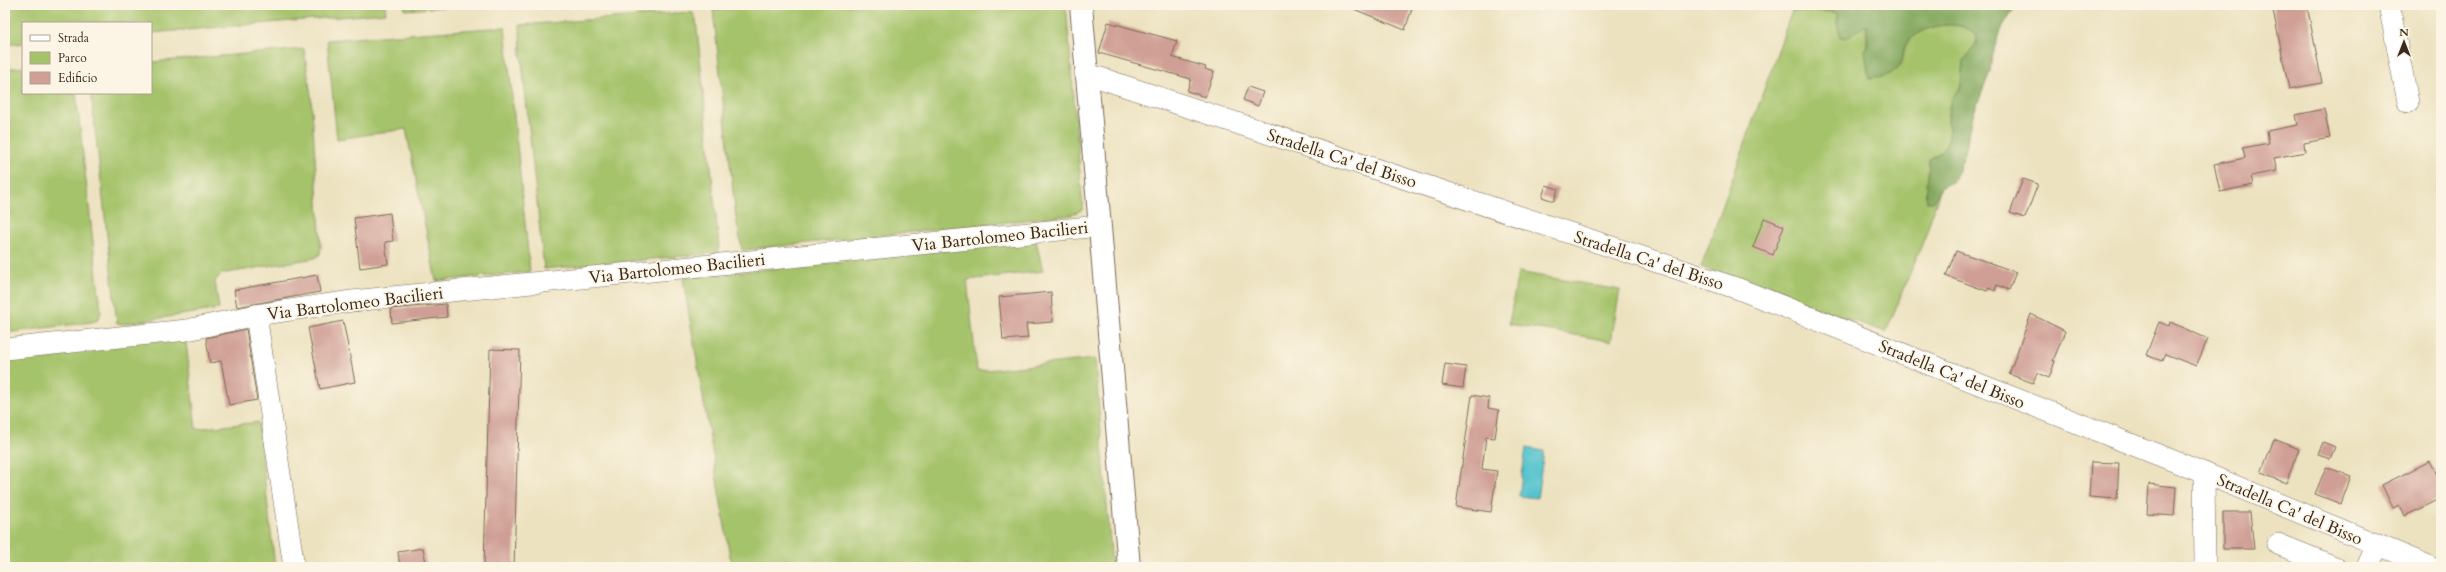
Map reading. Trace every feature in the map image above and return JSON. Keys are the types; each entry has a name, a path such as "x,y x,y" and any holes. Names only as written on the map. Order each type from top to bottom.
{"street":[{"name":"Via Bartolomeo Bacilieri","path":"1081,5 1085,73 1129,567"},
{"path":"2389,5 2408,102"},
{"name":"Stradella Ca' del Bisso","path":"1085,73 1739,289 2204,472 2431,567"},
{"name":"Via Bartolomeo Bacilieri","path":"5,349 187,330 256,315 352,301 1099,226"},
{"name":"Via Bartolomeo Bacilieri","path":"256,315 294,567"},
{"name":"Stradella Ca' del Bisso","path":"2204,472 2205,563"},
{"path":"2278,544 2335,567"},
{"name":"Stradella Ca' del Bisso","path":"2367,567 2377,545"}],"green space":[{"path":"5,5 385,5 386,13 152,33 152,22 22,22 22,43 5,45"},
{"path":"404,5 473,5 405,10"},
{"path":"779,5 1066,5 1083,209 1072,215 742,250 736,218 713,10"},
{"path":"1780,5 2016,5 2003,26 1992,54 1990,72 1971,120 1965,153 1954,181 1941,187 1933,202 1927,202 1929,159 1939,153 1948,140 1948,118 1951,101 1961,85 1963,63 1977,45 1977,35 1969,29 1961,26 1951,25 1931,28 1914,37 1907,43 1901,62 1896,70 1885,76 1869,78 1865,51 1868,42 1866,25 1847,38 1841,37 1837,24 1837,13 1800,11"},
{"path":"1826,10 1837,13 1837,24 1841,37 1847,38 1866,24 1867,64 1869,78 1902,64 1904,50 1907,43 1922,32 1931,28 1951,25 1961,26 1969,29 1977,35 1977,45 1965,59 1962,68 1961,85 1951,101 1948,118 1948,140 1939,153 1929,159 1929,183 1925,195 1933,202 1941,187 1925,237 1886,332 1701,267 1792,11"},
{"path":"692,12 696,19 719,247 717,253 544,269 521,52 520,25"},
{"path":"505,27 530,272 436,281 406,129 337,139 327,40"},
{"path":"304,49 311,96 321,247 320,254 315,258 221,274 215,281 219,309 123,324 117,323 91,94 152,94 152,62"},
{"path":"22,67 22,94 76,94 101,312 98,320 5,333 5,69"},
{"path":"1036,241 1043,271 967,280 977,371 1095,359 1112,567 735,567 730,557 683,278"},
{"path":"1518,272 1620,290 1611,341 1509,324"},
{"path":"185,334 196,429 258,422 275,567 5,567 5,353"}],"water":[{"path":"1526,448 1544,451 1537,498 1519,496"}],"building":[{"path":"1344,5 1413,5 1405,30"},
{"path":"2272,5 2307,5 2322,83 2289,89"},
{"path":"1108,22 1177,41 1172,57 1206,67 1205,69 1214,72 1205,97 1187,91 1191,79 1099,53"},
{"path":"1248,87 1263,92 1258,106 1243,100"},
{"path":"2324,109 2330,138 2304,143 2305,152 2274,158 2277,171 2251,176 2253,185 2220,192 2214,164 2245,158 2243,148 2269,143 2267,131 2298,125 2296,115"},
{"path":"2023,179 2038,184 2025,218 2010,213"},
{"path":"1546,185 1558,189 1554,201 1542,197"},
{"path":"390,213 393,241 385,242 388,264 360,268 354,218"},
{"path":"1764,218 1784,226 1773,255 1753,247"},
{"path":"1956,251 2016,272 2009,290 1997,285 1995,291 1989,288 1987,291 1946,276"},
{"path":"317,275 320,292 237,307 234,290"},
{"path":"1051,292 1053,322 1026,324 1028,338 1003,340 999,297"},
{"path":"446,304 447,317 392,323 391,309"},
{"path":"2031,314 2065,331 2053,361 2055,361 2049,378 2037,373 2033,383 2009,374"},
{"path":"343,321 355,382 320,389 308,328"},
{"path":"2159,322 2169,326 2170,322 2208,339 2196,366 2165,354 2162,361 2146,355"},
{"path":"246,329 257,400 229,405 221,361 210,363 206,338"},
{"path":"490,349 520,350 514,567 484,567"},
{"path":"1445,364 1466,367 1463,388 1442,385"},
{"path":"1472,395 1489,398 1488,408 1499,410 1495,438 1486,437 1482,469 1497,471 1491,512 1456,507"},
{"path":"2274,439 2299,449 2286,483 2261,473"},
{"path":"2323,442 2335,447 2330,459 2318,455"},
{"path":"2430,461 2441,482 2441,498 2405,516 2399,505 2393,508 2382,485"},
{"path":"2091,462 2119,463 2117,499 2089,497"},
{"path":"2326,467 2351,476 2341,504 2315,494"},
{"path":"2149,484 2176,487 2174,516 2147,514"},
{"path":"2223,512 2250,512 2254,549 2223,549"},
{"path":"423,548 427,567 400,567 398,552"}]}
